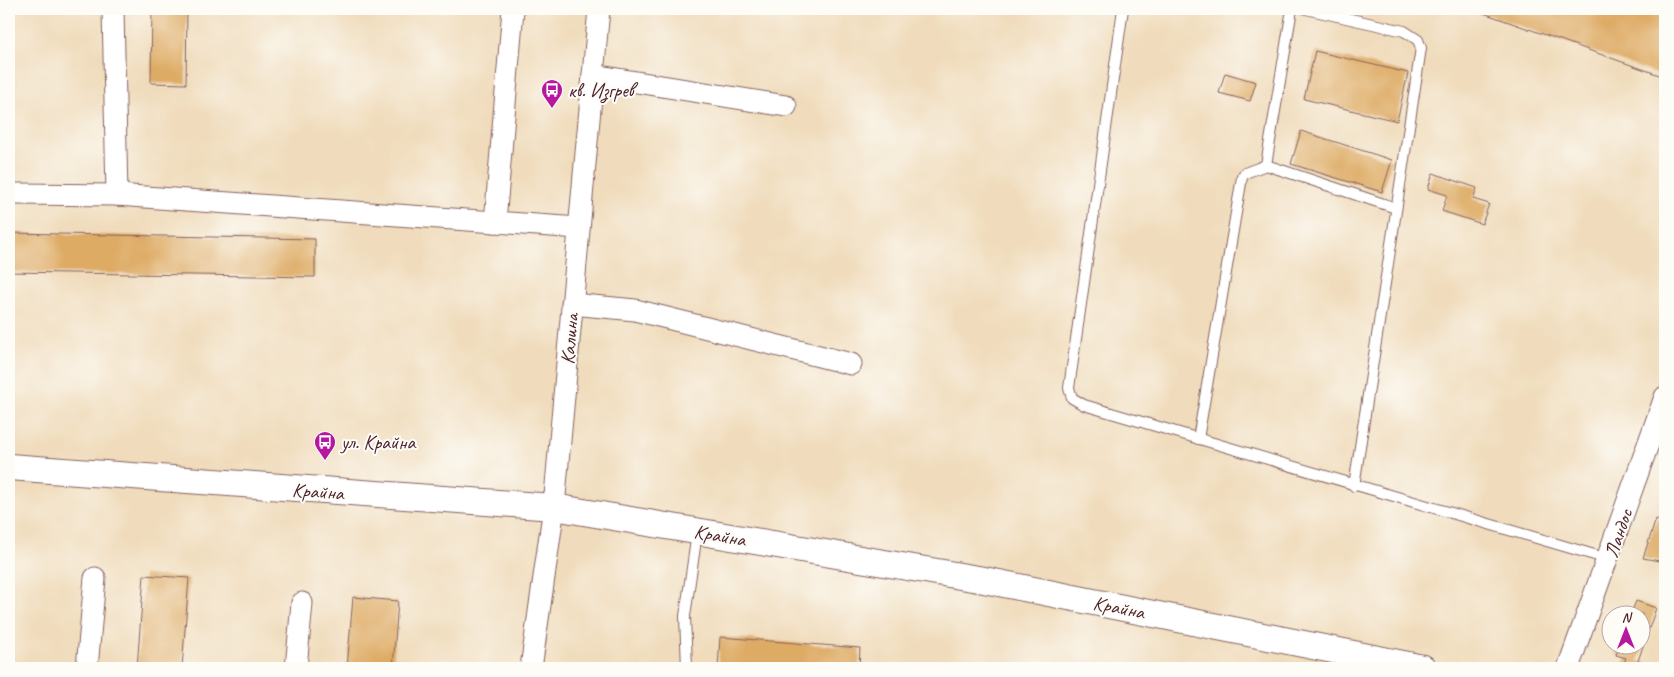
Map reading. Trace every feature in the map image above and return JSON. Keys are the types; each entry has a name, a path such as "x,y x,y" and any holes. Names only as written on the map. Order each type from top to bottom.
{"street":[{"path":"113,9 117,194"},
{"path":"495,222 513,9"},
{"name":"Калина","path":"531,668 554,507 599,9"},
{"path":"593,75 786,106"},
{"path":"17,194 117,194 579,228"},
{"path":"572,304 634,310 851,364"},
{"name":"Ландос","path":"1568,668 1609,559 1665,397"},
{"name":"Крайна","path":"9,467 554,507 984,580 1423,668"},
{"path":"87,668 95,578"},
{"path":"296,668 302,603"}],"lane":[{"path":"1123,9 1069,388 1072,398 1084,405 1354,486 1609,559"},
{"path":"1266,166 1292,9"},
{"path":"1306,9 1404,31 1418,40 1421,48 1354,486"},
{"path":"1198,439 1242,177 1245,173 1266,166 1396,208"},
{"path":"687,668 685,616 697,531"}],"building":[{"path":"152,9 187,9 186,84 151,83"},
{"path":"1472,9 1665,9 1665,77"},
{"path":"1315,51 1408,73 1397,121 1304,99"},
{"path":"1225,73 1256,82 1250,101 1219,93"},
{"path":"1301,131 1392,160 1382,192 1291,164"},
{"path":"1433,173 1477,188 1473,199 1489,204 1482,224 1442,211 1447,195 1428,189"},
{"path":"9,233 315,239 315,277 9,272"},
{"path":"1656,519 1665,521 1665,562 1643,558"},
{"path":"144,575 189,578 182,668 137,668"},
{"path":"353,597 398,601 393,668 347,668"},
{"path":"1652,607 1656,608 1652,620"},
{"path":"720,637 860,648 859,668 718,668"},
{"path":"1640,654 1638,661 1654,666 1653,668 1622,668 1626,658 1616,655"}],"place":[{"name":"кв. Изгрев","path":"552,109"},
{"name":"ул. Крайна","path":"325,461"}]}
